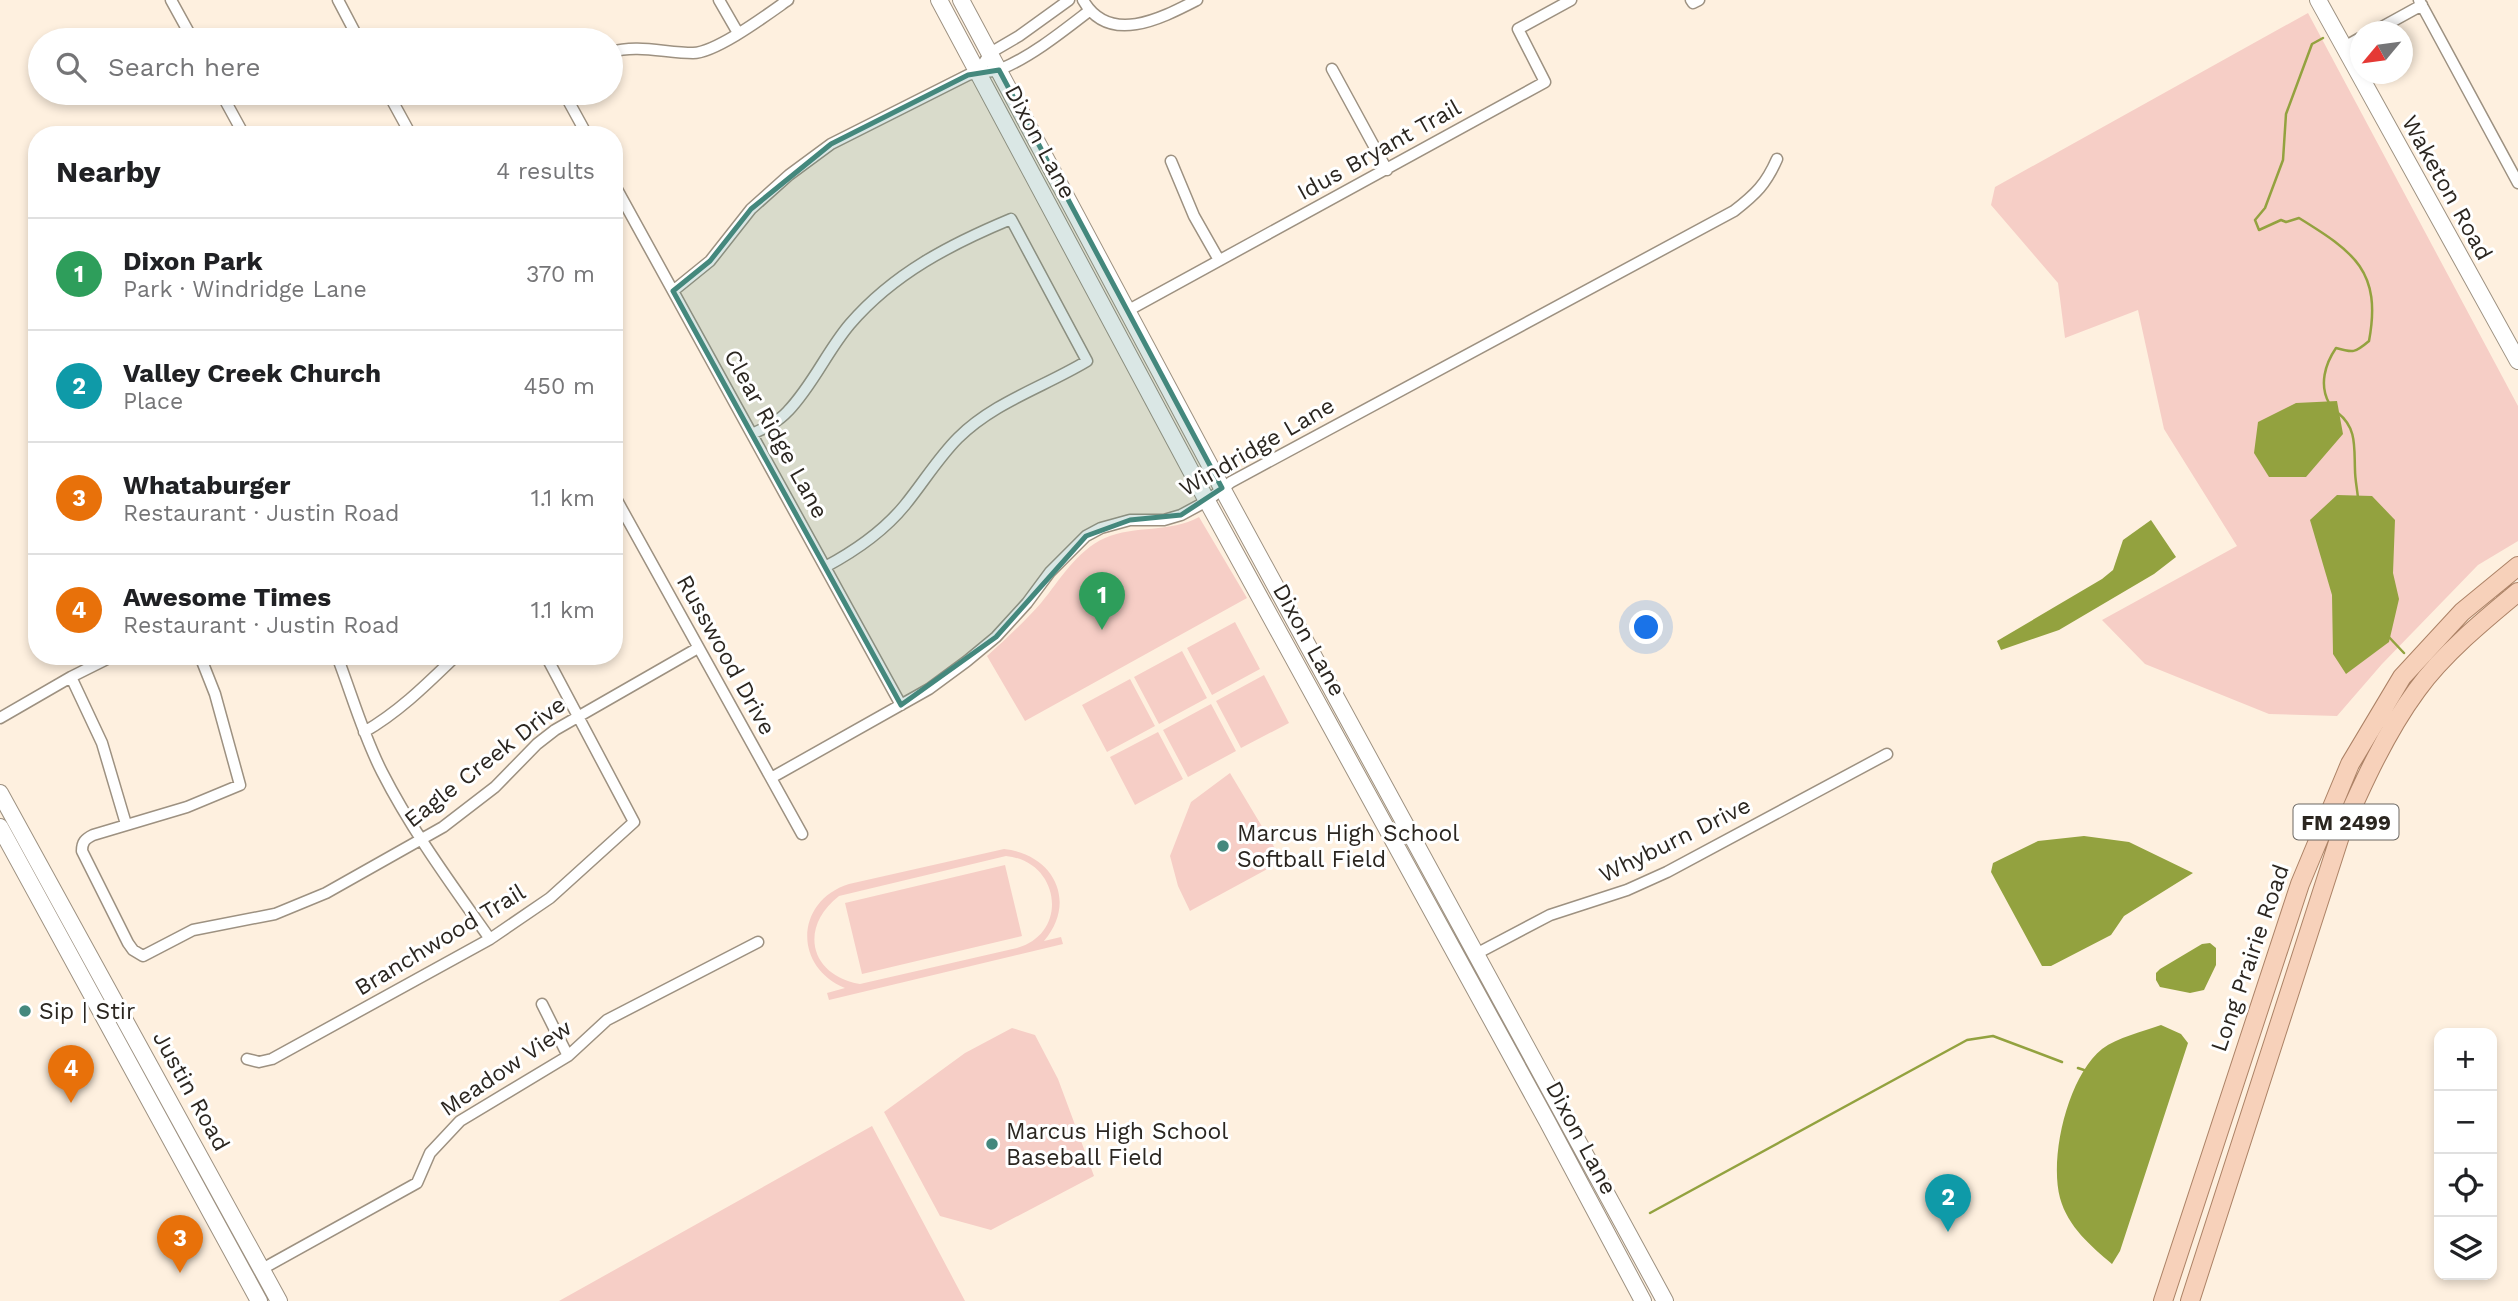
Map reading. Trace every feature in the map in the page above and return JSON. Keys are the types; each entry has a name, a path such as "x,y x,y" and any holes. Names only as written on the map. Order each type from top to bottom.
{"main road":[{"name":"Dixon Lane","path":"939,0 1207,501 1643,1301"},
{"name":"Dixon Lane","path":"961,0 1222,488 1665,1301"},
{"name":"Waketon Road","path":"2318,0 2518,361"},
{"name":"Long Prairie Road","path":"2163,1301 2300,884 2350,764 2402,677 2462,612 2518,566"},
{"name":"Long Prairie Road","path":"2189,1301 2341,833 2367,773 2418,689 2476,626 2518,592"},
{"name":"Justin Road","path":"0,793 279,1301"},
{"name":"Justin Road","path":"0,827 259,1301"},
{"path":"2252,1030 2276,1038"},
{"path":"1552,1130 1568,1122"}],"street":[{"path":"171,0 186,28"},
{"path":"338,0 353,28"},
{"path":"719,0 738,33"},
{"path":"623,51 640,49 696,53 738,33 788,0"},
{"path":"978,72 990,53 1069,0"},
{"path":"673,291 710,261 751,209 789,175 831,144 978,72 999,70 1029,53 1086,5 1105,20 1129,26 1157,20 1197,0"},
{"name":"Idus Bryant Trail","path":"1128,311 1545,82 1518,29 1571,0"},
{"path":"1691,0 1693,3 1699,0"},
{"path":"2391,21 2421,3 2518,183"},
{"path":"2344,47 2350,44"},
{"path":"1332,69 1387,170"},
{"path":"228,105 239,126"},
{"path":"395,105 406,126"},
{"path":"571,105 582,126"},
{"name":"Windridge Lane","path":"771,778 929,689 996,637 1027,603 1050,572 1086,536 1101,528 1130,520 1164,520 1207,501 1222,488 1734,211 1755,195 1768,180 1777,159"},
{"path":"1171,161 1194,216 1219,260"},
{"name":"Clear Ridge Lane","path":"623,206 673,291 901,705"},
{"path":"752,435 787,413 850,324 890,285 936,254 1011,219 1087,361 1004,403 979,419 940,458 886,526 868,542 825,567"},
{"name":"Russwood Drive","path":"623,511 802,834"},
{"name":"Eagle Creek Drive","path":"126,824 85,839 82,851 128,943 138,954 144,956 193,930 252,920 326,893 422,839 469,807 495,787 537,744 578,715 698,648"},
{"path":"0,718 95,665"},
{"path":"71,677 102,743 126,824 187,807 240,785 215,694 204,665"},
{"path":"340,665 382,773 422,839 490,939"},
{"path":"364,732 405,704 446,665"},
{"path":"552,665 578,715"},
{"name":"Branchwood Trail","path":"247,1059 259,1062 280,1055 490,939 550,898 634,822 578,715"},
{"name":"Whyburn Drive","path":"1476,954 1550,915 1627,890 1667,872 1887,754"},
{"name":"Meadow View","path":"262,1269 417,1183 430,1153 460,1121 568,1056 607,1020 758,942"},
{"path":"542,1004 568,1056"}],"highlighted area":[{"path":"999,70 1222,488 1181,515 1130,520 1086,536 996,637 901,705 673,291 710,261 751,209 831,144 968,75"}],"shaded area":[{"path":"2308,13 2518,406 2518,541 2478,565 2382,664 2337,716 2269,714 2145,664 2102,620 2237,546 2164,429 2138,310 2065,338 2058,283 1991,205 1995,187"},
{"path":"2337,401 2343,434 2306,477 2269,477 2254,453 2258,422 2296,403"},
{"path":"2337,495 2372,496 2395,520 2393,573 2399,599 2389,642 2346,674 2333,654 2332,595 2310,520"},
{"path":"1199,517 1247,598 1025,721 987,656 1035,610 1085,550 1116,534 1176,525"},
{"path":"2151,520 2176,557 2154,574 2059,630 2001,650 1997,641 2113,570 2123,540"},
{"path":"1235,622 1260,669 1212,695 1187,648"},
{"path":"1182,651 1207,698 1159,724 1134,677"},
{"path":"1264,675 1289,723 1241,748 1216,701"},
{"path":"1130,679 1155,726 1107,752 1082,705"},
{"path":"1211,704 1236,751 1188,777 1163,730"},
{"path":"1158,732 1183,779 1135,805 1110,757"},
{"name":"Marcus High School Softball Field","path":"1230,773 1279,855 1273,866 1190,911 1178,886 1170,856 1191,802"},
{"path":"2084,836 2129,842 2193,873 2124,916 2111,935 2051,966 2042,966 1991,872 1993,863 2038,841"},
{"path":"1004,849 1021,853 1036,860 1055,882 1059,910 1054,926 1044,941 1061,937 1063,944 829,1000 827,993 845,988 828,978 816,965 809,950 807,934 810,919 818,904 831,892 849,884","holes":["1006,856 1024,861 1038,870 1047,883 1052,898 1051,914 1045,928 1034,940 1017,948 860,984 843,979 830,971 820,960 815,948 818,922 826,908 839,896"]},
{"path":"1005,865 1022,936 862,974 845,903"},
{"path":"2210,943 2216,948 2216,965 2204,990 2190,993 2160,987 2156,973 2160,969 2202,944"},
{"path":"2161,1025 2181,1034 2188,1043 2120,1251 2112,1264 2081,1235 2064,1208 2057,1181 2059,1140 2071,1097 2090,1061 2115,1041"},
{"name":"Marcus High School Baseball Field","path":"1012,1028 1035,1035 1058,1079 1094,1176 991,1230 940,1216 884,1112 965,1053"},
{"path":"872,1126 965,1301 559,1301"}],"waterway":[{"path":"2323,38 2312,44 2286,114 2283,160 2265,208 2255,220 2259,230 2281,220 2286,222 2299,218 2349,253 2367,280 2372,317 2369,341 2354,351 2336,348 2329,361 2324,382 2329,403"},
{"path":"2338,413 2349,425 2353,438 2358,498"},
{"path":"2387,635 2404,653"},
{"path":"1650,1213 1967,1040 1993,1036 2062,1062"},
{"path":"2078,1068 2084,1070"}],"place":[{"name":"Dixon Park","path":"1102,630"},
{"name":"Marcus High School Softball Field","path":"1223,846"},
{"name":"Sip | Stir","path":"25,1011"},
{"name":"Awesome Times","path":"71,1103"},
{"name":"Marcus High School Baseball Field","path":"992,1144"},
{"name":"Valley Creek Church","path":"1948,1232"},
{"name":"Whataburger","path":"180,1273"}]}
